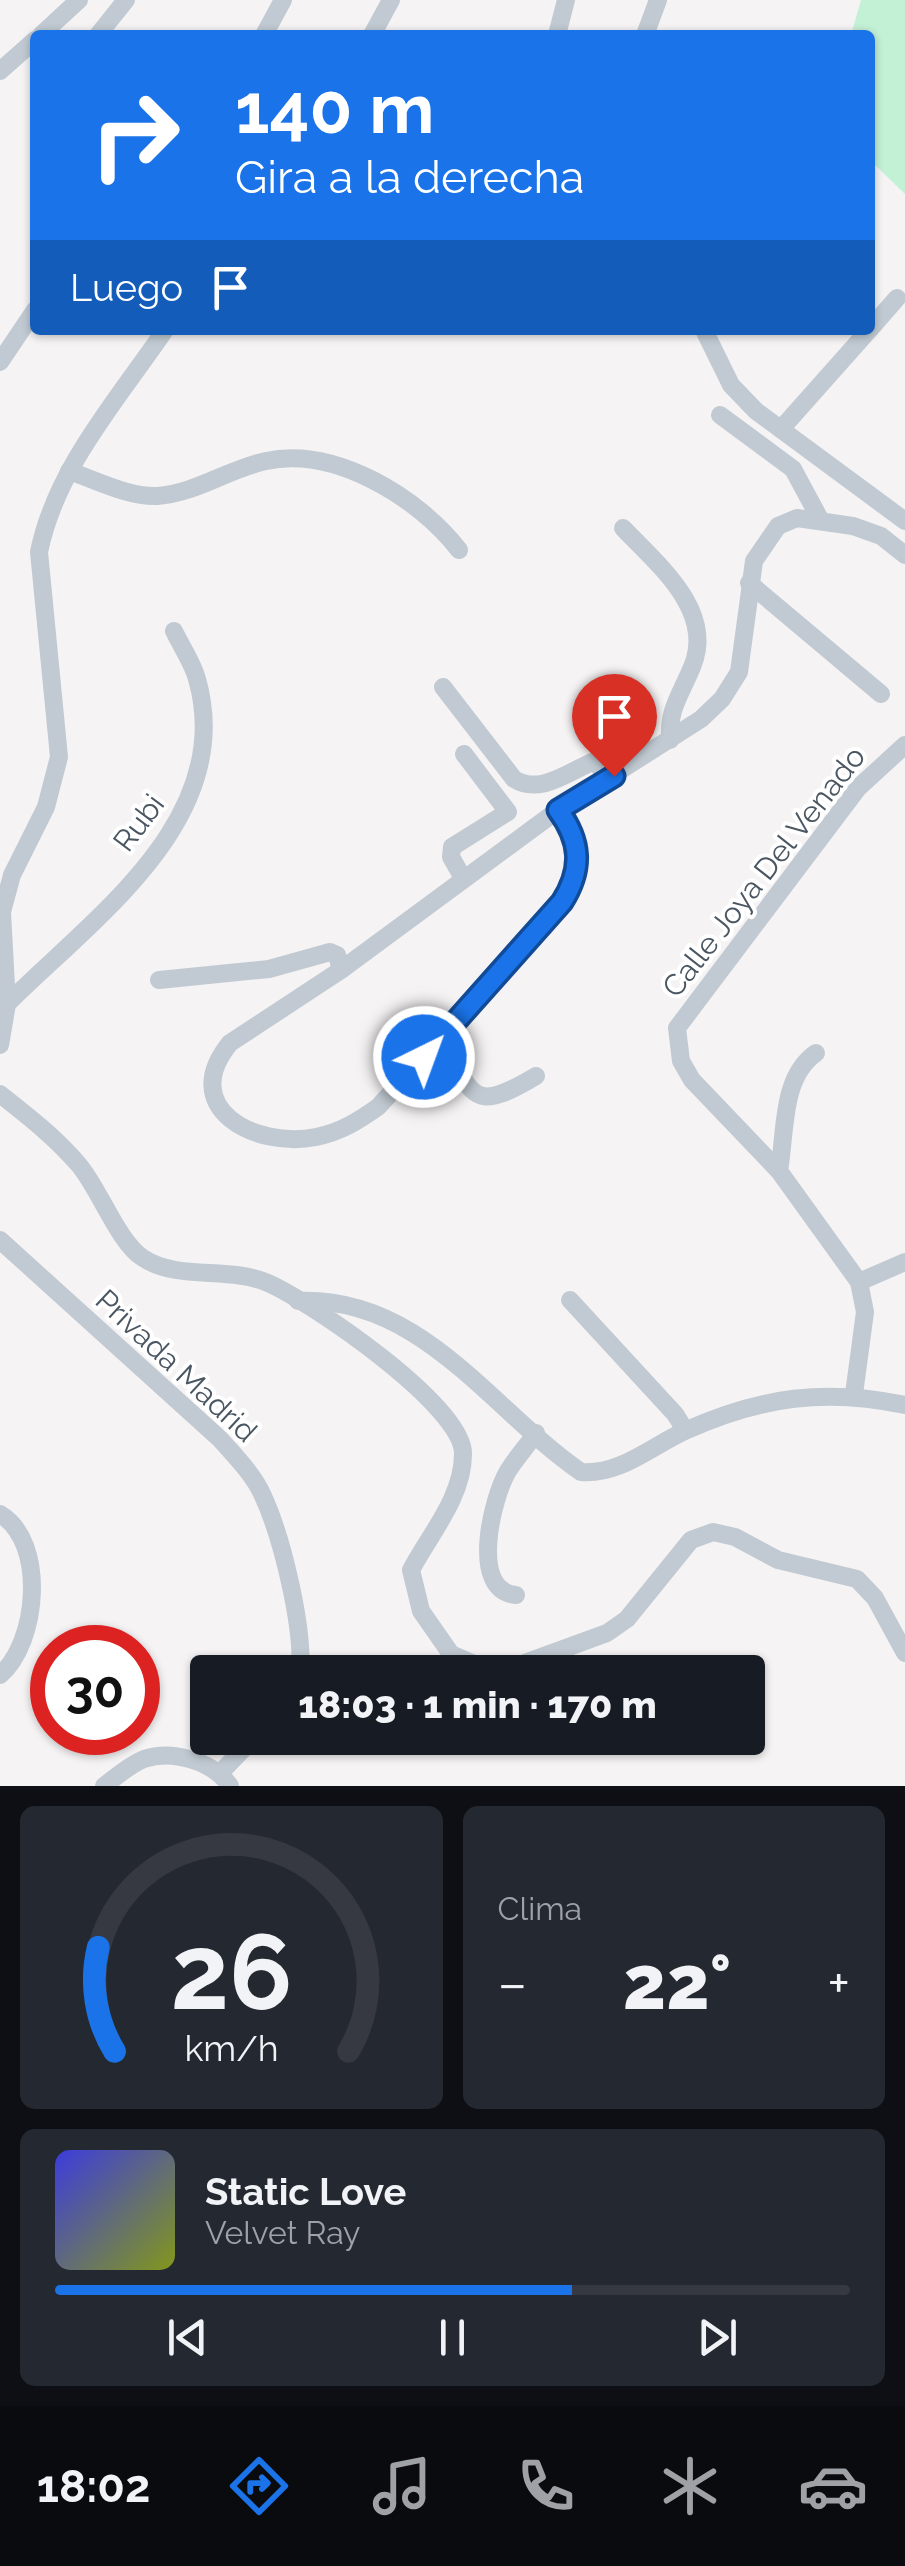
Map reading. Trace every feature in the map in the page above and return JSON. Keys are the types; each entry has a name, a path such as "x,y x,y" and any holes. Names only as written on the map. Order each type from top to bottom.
{"street":[{"path":"45,30 78,0"},
{"path":"102,30 126,0"},
{"path":"267,30 282,0"},
{"path":"375,30 391,0"},
{"path":"558,30 566,0"},
{"path":"646,30 658,0"},
{"path":"0,71 30,44"},
{"path":"875,322 896,298"},
{"path":"0,362 30,317"},
{"path":"0,1044 7,1004 2,912 12,875 46,807 59,757 38,552 52,502 69,471 162,335"},
{"path":"706,335 731,384 781,430 905,521"},
{"path":"781,430 864,335"},
{"path":"720,415 793,469 821,521"},
{"path":"69,471 152,496 184,492 266,461 304,457 372,480 439,524 460,550"},
{"path":"558,810 578,848 573,885 542,927 378,1107 348,1128 316,1137 282,1138 250,1130 229,1119 216,1103 209,1082 217,1060 251,1026 340,970 558,810 670,740 722,699 739,672 749,582 764,541 778,526 797,518 821,521 880,536 905,555"},
{"path":"623,528 679,588 696,619 695,663 671,708 670,740"},
{"path":"749,582 881,694"},
{"name":"Rubi","path":"7,1004 137,873 173,832 194,794 204,741 197,678 174,631"},
{"path":"443,687 514,779 525,786 538,786 592,762 614,776"},
{"name":"Calle Joya Del Venado","path":"859,1282 779,1171 692,1080 681,1061 677,1028 858,788 905,745"},
{"path":"464,754 508,812 452,848 451,857 464,878"},
{"path":"159,980 269,969 330,952 337,955 340,970"},
{"path":"440,1038 480,1098 498,1099 536,1076"},
{"path":"779,1171 792,1079 800,1064 816,1053"},
{"path":"0,1094 80,1165 140,1256 171,1268 220,1271 267,1282 404,1374 457,1428 464,1452 456,1485 411,1570 412,1588 421,1611 451,1654 488,1670 510,1668 608,1633 627,1619 692,1540 713,1532 735,1537 778,1560 856,1579 875,1598 905,1653"},
{"name":"Privada Madrid","path":"0,1240 220,1439 243,1465 263,1495 298,1630 299,1655"},
{"path":"854,1394 866,1312 859,1282 905,1262"},
{"path":"297,1300 325,1300 349,1306 458,1361 581,1472 610,1471 685,1430 775,1400 854,1394 905,1405"},
{"path":"570,1300 675,1414 685,1430"},
{"path":"516,1595 506,1594 496,1586 487,1557 493,1512 507,1474 536,1433"},
{"path":"0,1514 26,1539 30,1567 24,1644 16,1660 0,1675"},
{"path":"104,1786 146,1758 174,1756 226,1779 242,1755"}],"green space":[{"path":"861,0 905,0 905,194 875,165 875,30 852,30"}],"route":[{"path":"424,1057 562,902 573,885 578,848 572,828 558,810 614,776"}]}
